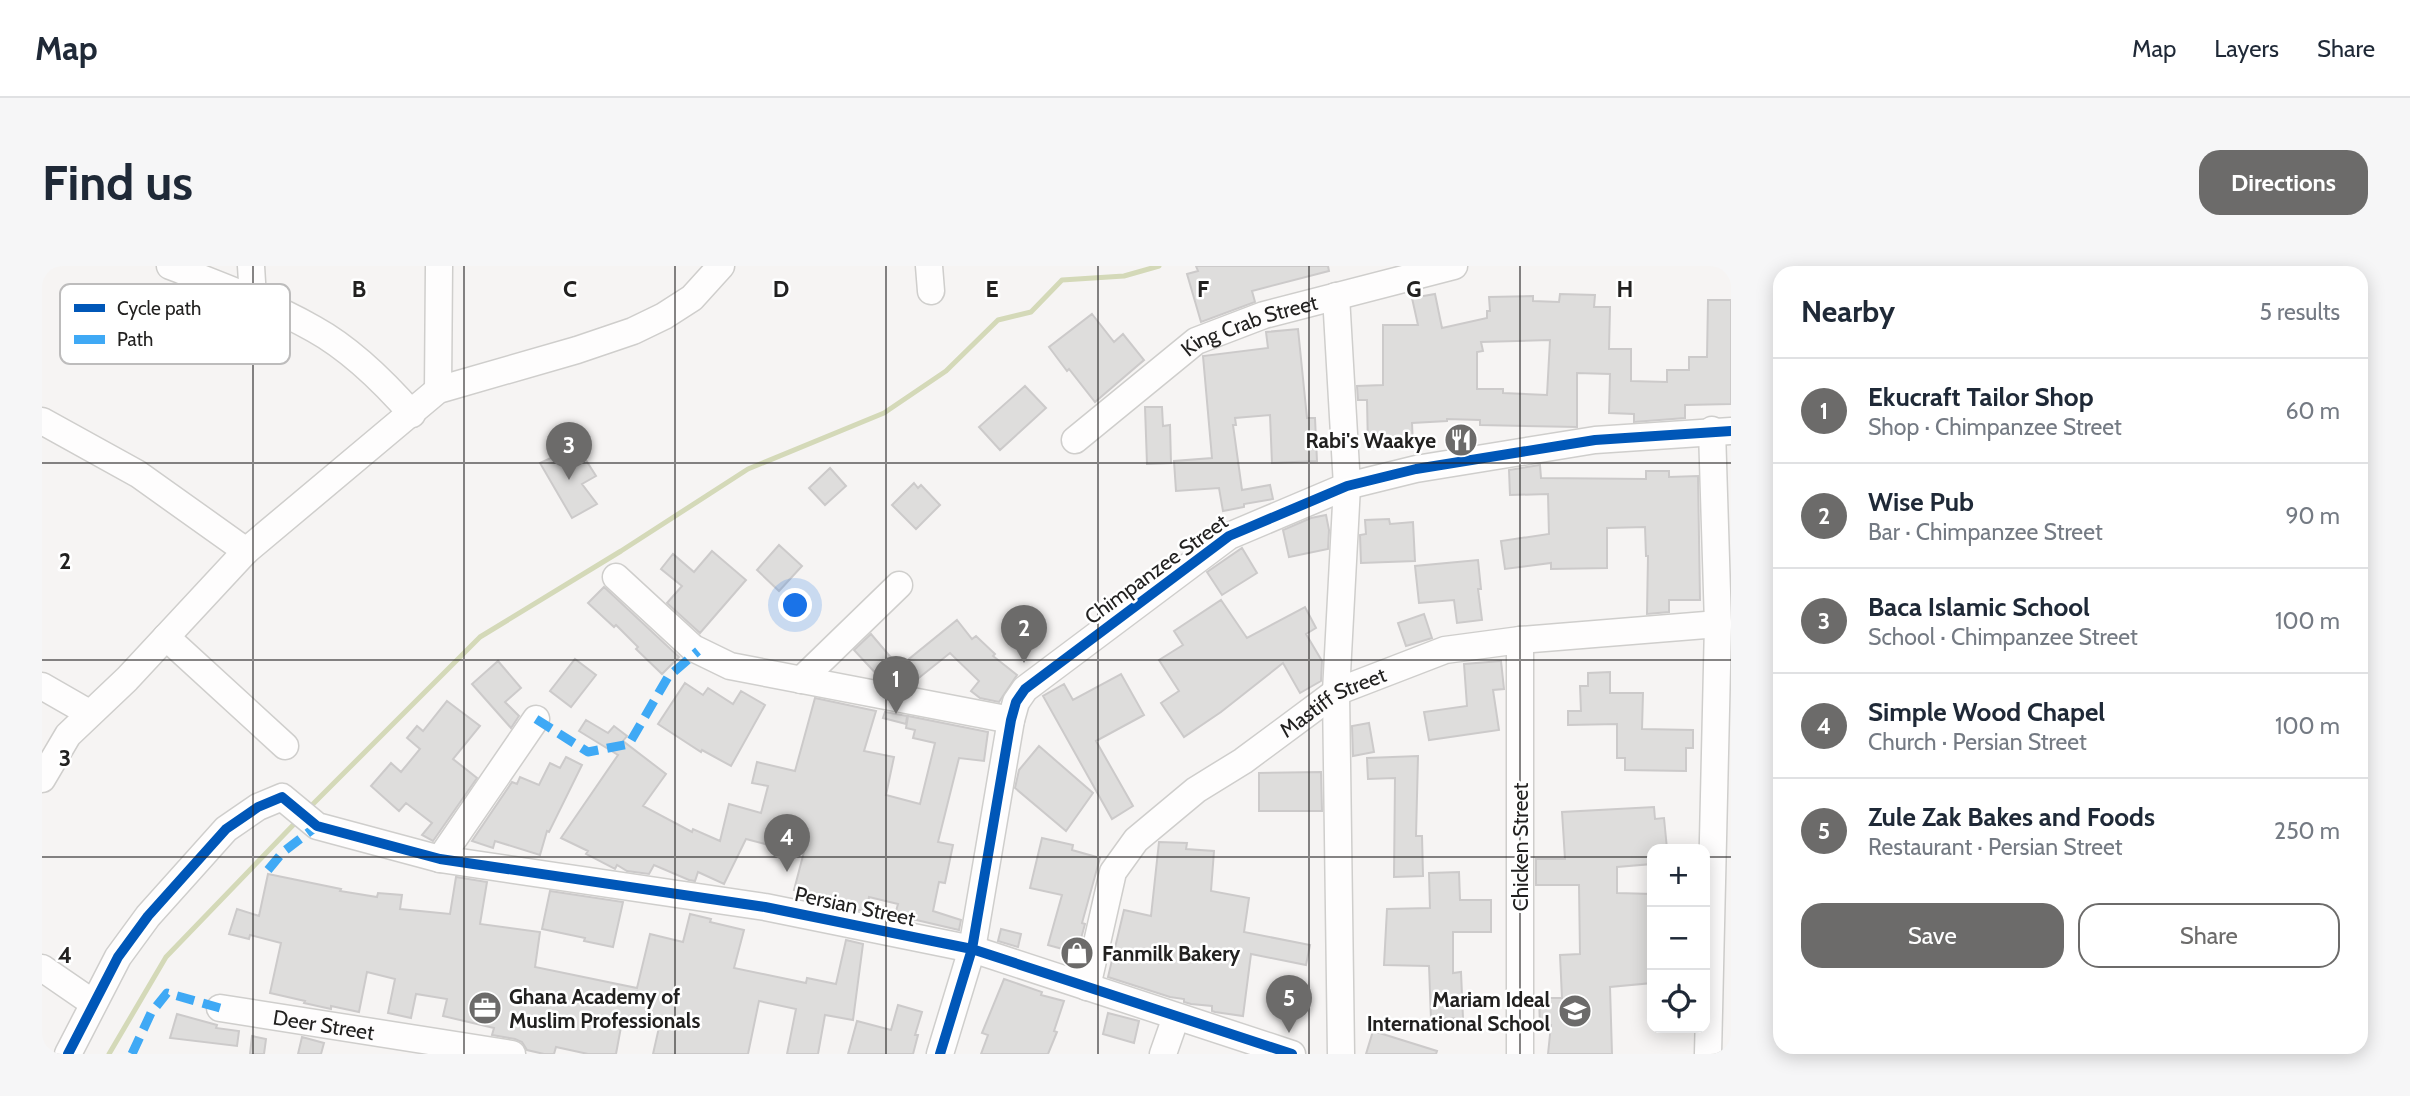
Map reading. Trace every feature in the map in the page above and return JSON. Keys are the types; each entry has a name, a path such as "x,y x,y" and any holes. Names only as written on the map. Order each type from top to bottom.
{"street":[{"path":"170,266 217,284"},
{"path":"251,266 252,284"},
{"path":"438,390 439,266"},
{"path":"42,779 68,735 127,680 246,551 438,390 633,331 692,298 721,266"},
{"name":"King Crab Street","path":"1075,440 1196,341 1264,315 1454,266"},
{"path":"1336,296 1347,486 1336,692 1341,1054"},
{"path":"290,317 316,330 358,360 386,385 412,414"},
{"path":"42,421 138,474 246,551"},
{"path":"1708,1054 1722,431"},
{"name":"Chimpanzee Street","path":"940,1054 972,949 1011,720 1016,702 1026,689 1228,536 1347,486 1416,468 1595,440 1722,431"},
{"path":"616,576 693,648 730,666 1011,720"},
{"path":"801,680 899,585"},
{"name":"Mastiff Street","path":"1087,987 1113,872 1136,840 1196,790 1243,761 1336,692 1445,650 1520,640 1718,624"},
{"path":"166,637 285,746"},
{"name":"Chicken Street","path":"1520,640 1520,1054"},
{"path":"42,686 89,713"},
{"path":"440,859 536,719"},
{"name":"Persian Street","path":"93,1003 118,957 148,916 226,829 270,800 282,797 315,825 440,859 765,907 972,949 1292,1054"},
{"path":"42,968 93,1003 68,1054"},
{"name":"Deer Street","path":"220,1008 512,1054"},
{"path":"1163,1054 1176,1017"}],"building":[{"path":"1196,266 1328,266 1329,271 1252,291 1255,302 1201,322 1187,274 1198,271"},
{"path":"1435,294 1442,328 1487,318 1487,311 1490,311 1489,297 1533,296 1533,301 1559,302 1560,294 1595,295 1594,307 1610,307 1609,349 1631,349 1631,381 1667,382 1667,370 1689,370 1689,357 1707,357 1708,300 1731,300 1731,404 1685,405 1685,418 1634,422 1634,414 1609,413 1610,374 1577,373 1577,427 1480,425 1480,420 1447,419 1412,423 1413,446 1368,447 1367,400 1358,400 1357,386 1383,385 1383,325 1418,325 1412,298","holes":["1550,340 1547,395 1503,393 1503,389 1477,389 1477,352 1483,351 1481,342"]},
{"path":"1092,314 1114,342 1123,334 1144,360 1095,402 1049,347"},
{"path":"1298,329 1307,418 1315,418 1317,461 1272,463 1270,415 1235,418 1236,425 1233,425 1242,490 1270,485 1273,499 1223,511 1219,488 1176,491 1174,461 1212,458 1203,356 1268,348 1266,332"},
{"path":"1025,386 1046,408 1000,450 979,427"},
{"path":"1145,407 1162,407 1163,426 1170,425 1171,463 1147,464"},
{"path":"577,446 596,476 582,484 597,504 572,518 540,463"},
{"path":"1540,465 1541,478 1646,479 1646,471 1669,471 1669,477 1698,476 1700,600 1669,600 1669,612 1647,614 1648,556 1645,527 1607,528 1607,568 1551,569 1551,563 1505,569 1501,541 1549,534 1548,494 1510,495 1509,470"},
{"path":"830,468 846,486 825,505 809,488"},
{"path":"914,483 918,488 921,485 940,505 916,529 892,505"},
{"path":"1326,515 1329,530 1328,549 1289,557 1283,530 1311,518"},
{"path":"1389,519 1390,524 1413,522 1415,561 1361,563 1360,535 1366,534 1365,520"},
{"path":"779,545 802,566 779,591 757,570"},
{"path":"1242,548 1257,573 1222,595 1207,572"},
{"path":"712,551 746,580 700,633 667,603 682,586 661,569 673,554 694,572"},
{"path":"1478,560 1482,620 1457,623 1454,600 1419,603 1415,566"},
{"path":"604,587 679,657 662,674 616,625 614,627 588,603"},
{"path":"1221,600 1247,638 1305,607 1316,628 1306,634 1322,661 1321,681 1300,693 1283,663 1221,712 1184,737 1161,703 1179,691 1159,660 1183,645 1174,631"},
{"path":"1424,614 1432,638 1406,646 1398,623"},
{"path":"957,620 972,639 976,636 995,654 993,656 1017,675 999,702 980,698 971,691 979,681 950,653 910,685 881,679 854,650 871,634 899,667"},
{"path":"575,659 596,675 571,707 550,691"},
{"path":"498,661 521,688 505,702 519,716 511,728 472,684"},
{"path":"1501,661 1504,689 1493,690 1499,730 1429,740 1424,712 1467,706 1464,664"},
{"path":"1610,672 1610,693 1643,693 1642,729 1693,730 1693,748 1686,748 1686,771 1625,770 1625,758 1617,758 1617,724 1568,725 1568,711 1581,711 1580,686 1588,686 1588,673"},
{"path":"1121,674 1144,715 1096,741 1133,806 1112,819 1043,696 1064,684 1073,700"},
{"path":"685,683 703,695 708,688 733,704 741,691 765,705 731,766 702,750 701,752 658,724"},
{"path":"815,698 876,711 864,751 894,757 886,795 920,804 935,743 913,738 915,730 906,728 908,716 988,732 984,761 959,758 938,842 953,845 945,883 939,882 933,911 961,920 959,930 895,915 898,904 869,897 867,912 815,899 816,896 794,890 805,848 774,843 773,846 746,839 724,884 698,872 695,881 689,880 654,865 649,874 627,871 617,865 615,869 586,854 588,851 561,838 618,755 579,731 586,720 608,733 614,726 627,736 623,741 666,774 643,806 692,832 693,829 720,841 729,804 761,813 768,786 752,783 757,762 795,771"},
{"path":"447,701 480,726 453,759 477,778 433,841 422,835 432,823 406,803 399,811 371,786 391,763 401,772 420,749 407,738 417,726 423,731"},
{"path":"885,712 907,716 906,724 883,718"},
{"path":"1369,723 1374,752 1353,756 1352,726"},
{"path":"1039,746 1093,793 1066,831 1015,788 1019,770"},
{"path":"1418,756 1416,836 1422,836 1423,876 1394,877 1395,778 1368,779 1367,758"},
{"path":"566,757 582,765 549,832 547,831 540,855 495,841 493,848 472,841 512,782 517,784 520,777 539,785 550,763 560,768"},
{"path":"1321,772 1322,811 1259,811 1259,773"},
{"path":"1654,807 1655,819 1664,818 1667,844 1647,844 1647,864 1617,867 1617,893 1647,894 1647,983 1610,987 1612,1054 1548,1054 1551,1025 1540,1026 1539,998 1562,998 1560,955 1580,954 1579,885 1536,885 1536,859 1565,859 1562,812"},
{"path":"1042,838 1073,845 1072,850 1100,858 1082,923 1085,924 1077,953 1048,945 1062,895 1030,888"},
{"path":"1159,842 1187,843 1186,849 1214,851 1211,891 1249,898 1244,932 1310,945 1306,965 1251,954 1243,1016 1215,1012 1212,1011 1212,1006 1191,1004 1184,1002 1184,999 1108,977 1124,910 1151,916"},
{"path":"1459,872 1460,900 1491,900 1491,932 1453,932 1453,973 1461,972 1463,1018 1431,1019 1429,966 1384,965 1387,909 1430,908 1429,873"},
{"path":"268,874 377,897 378,893 402,895 400,909 450,914 456,877 487,882 480,924 540,932 535,967 637,988 650,934 683,942 690,914 744,930 734,968 806,983 807,978 836,984 846,940 863,944 853,1020 825,1015 818,1054 787,1054 796,1009 759,1001 748,1054 653,1054 660,1023 623,1016 616,1054 588,1054 556,1047 554,1054 544,1054 527,1050 522,1042 515,1039 492,1035 494,1028 443,1016 447,999 416,994 411,1018 388,1013 395,979 367,972 359,1012 304,1003 305,1001 270,993 281,943 250,935 249,939 229,934 237,909 259,916"},
{"path":"550,891 623,902 613,947 542,929"},
{"path":"1001,929 1021,934 1018,947 998,941"},
{"path":"1004,979 1042,992 1041,995 1064,1001 1054,1031 1057,1032 1048,1054 981,1054 988,1035 982,1033"},
{"path":"898,1005 922,1012 913,1054 848,1054 857,1021 891,1030"},
{"path":"1108,1013 1139,1021 1134,1043 1103,1034"},
{"path":"177,1014 217,1025 216,1028 239,1031 237,1046 170,1038"},
{"path":"1373,1031 1437,1051 1436,1054 1366,1054"},
{"path":"252,1036 266,1039 264,1054 250,1054"},
{"path":"302,1037 324,1043 321,1054 298,1054"}],"waterway":[{"path":"307,810 480,637 748,469 884,413 946,371 998,320 1031,312 1062,280 1124,276 1159,266"},
{"path":"109,1054 166,957 298,820"}],"marked path":[{"path":"536,719 588,752 629,744 668,677 698,651"},
{"path":"268,870 283,852 317,826"},
{"path":"132,1054 151,1013 167,993 220,1008"}],"cycle path":[{"path":"940,1054 972,949 1011,720 1016,702 1025,689 1229,536 1347,486 1416,469 1595,440 1731,431"},
{"path":"68,1054 118,957 148,916 226,829 258,807 282,797 317,826 440,859 765,907 972,949 1292,1054"}],"place":[{"name":"Rabi's Waakye","path":"1461,440"},
{"name":"Baca Islamic School","path":"569,480"},
{"name":"Wise Pub","path":"1024,663"},
{"name":"Ekucraft Tailor Shop","path":"896,714"},
{"name":"Simple Wood Chapel","path":"787,872"},
{"name":"Fanmilk Bakery","path":"1077,953"},
{"name":"Ghana Academy of Muslim Professionals","path":"485,1008"},
{"name":"Mariam Ideal International School","path":"1575,1011"},
{"name":"Zule Zak Bakes and Foods","path":"1289,1033"}]}
